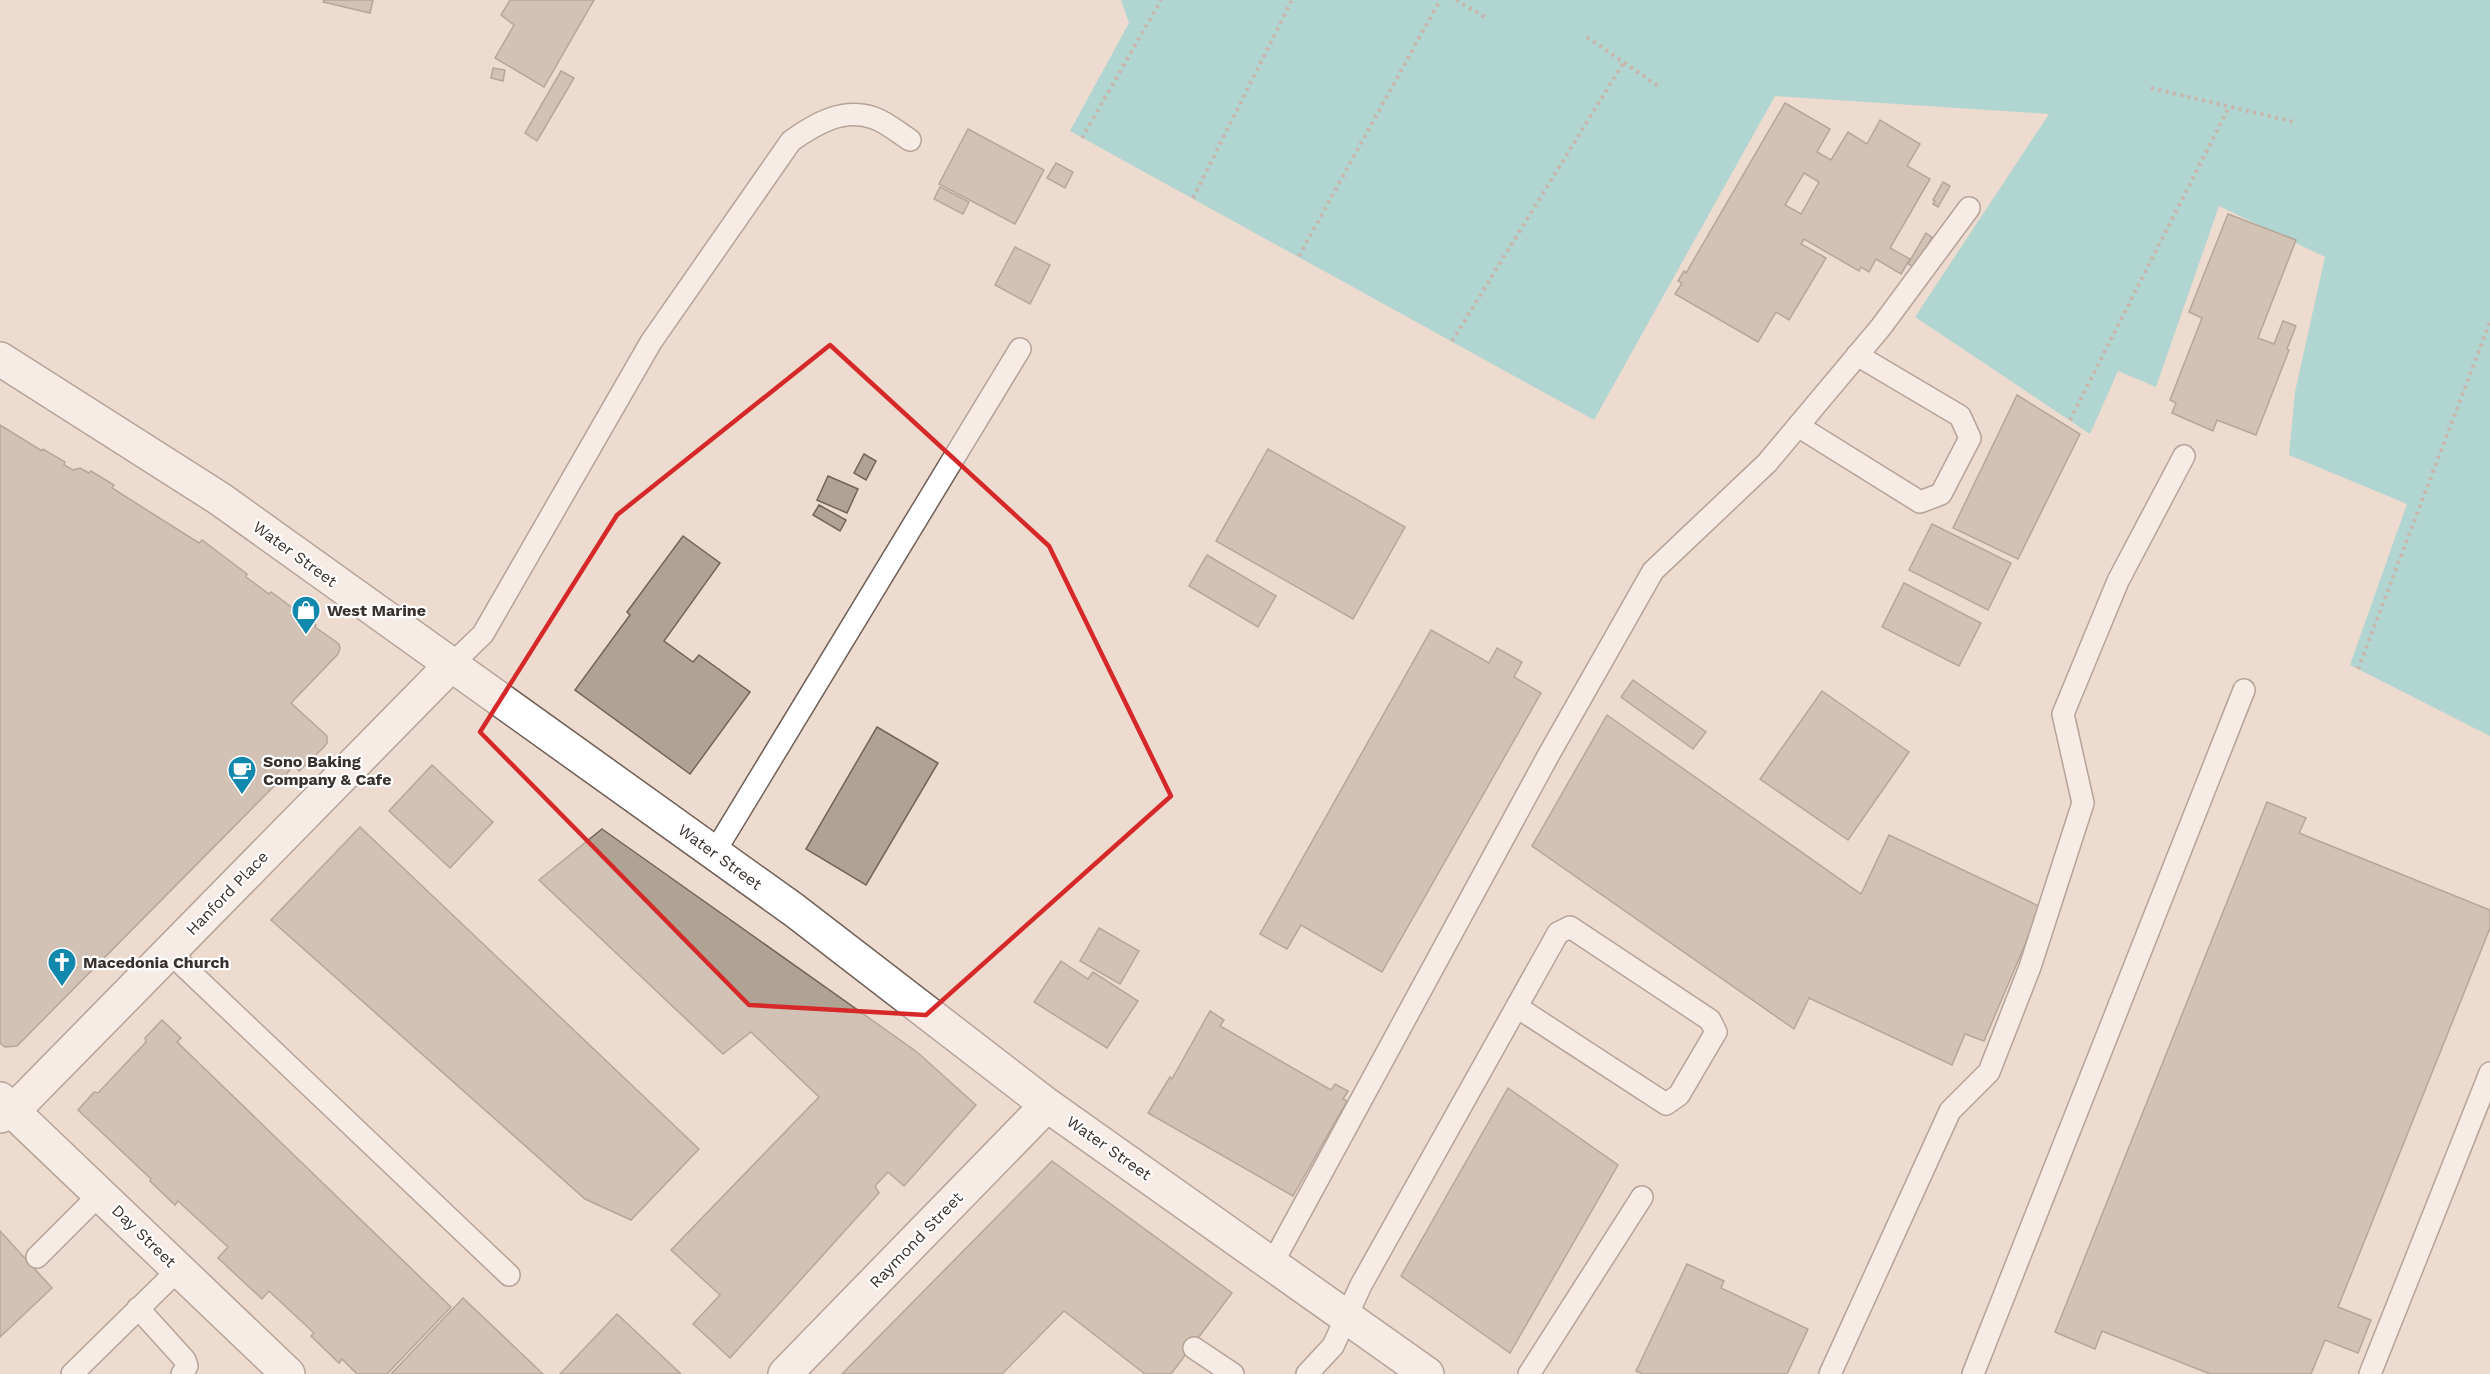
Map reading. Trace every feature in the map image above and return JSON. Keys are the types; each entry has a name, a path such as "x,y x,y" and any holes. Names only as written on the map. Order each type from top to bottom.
{"main road":[{"name":"Water Street","path":"0,359 220,499 794,910 1047,1105 1427,1374"},
{"name":"Hanford Place","path":"4,1108 169,952 451,665"},
{"name":"Raymond Street","path":"785,1374 1047,1105"},
{"name":"Day Street","path":"4,1108 100,1194 288,1374"}],"lane":[{"path":"451,665 483,634 651,342 791,141 816,123 848,114 874,118 910,140"},
{"path":"1272,1264 1548,756 1653,571 1767,463 1881,327 1969,208"},
{"path":"714,853 1020,349"},
{"path":"1798,426 1920,502 1941,494 1970,438 1960,416 1857,355"},
{"path":"1830,1374 1950,1110 1989,1072 2026,978 2083,803 2063,714 2118,581 2184,456"},
{"path":"1973,1374 2244,690"},
{"path":"1307,1374 1333,1346 1361,1285 1558,933 1570,927 1710,1020 1716,1032 1679,1095 1666,1104 1517,1007"},
{"path":"169,952 509,1275"},
{"path":"2370,1374 2490,1073"},
{"path":"37,1257 100,1194"},
{"path":"1529,1374 1642,1197"},
{"path":"72,1374 179,1269"},
{"path":"138,1308 185,1360 188,1366 182,1374"},
{"path":"1194,1348 1233,1374"}],"path":[{"path":"1082,138 1161,0"},
{"path":"1193,198 1292,0"},
{"path":"1299,256 1440,0"},
{"path":"1456,0 1488,19"},
{"path":"1587,37 1658,86"},
{"path":"1452,341 1624,62"},
{"path":"2151,88 2294,122"},
{"path":"2070,420 2229,107"},
{"path":"2358,669 2490,322"}],"highlighted area":[{"path":"830,345 1049,546 1171,796 926,1015 749,1005 480,732 617,515"}],"water":[{"path":"1121,0 2490,0 2490,736 2350,665 2407,504 2289,455 2295,392 2325,257 2219,206 2156,387 2118,371 2090,434 1915,317 2049,114 1775,96 1594,420 1070,131 1129,23"}],"building":[{"path":"324,0 373,0 370,13 323,2"},
{"path":"510,0 594,0 544,87 495,58 514,25 501,15"},
{"path":"493,68 505,70 503,81 491,78"},
{"path":"561,71 574,78 537,141 525,133"},
{"path":"1785,103 1830,129 1817,152 1831,160 1848,132 1867,144 1880,120 1920,144 1907,166 1930,179 1890,248 1910,259 1901,274 1876,259 1869,272 1861,267 1859,271 1804,239 1801,244 1826,258 1789,320 1776,312 1758,342 1675,294 1682,283 1678,281 1684,271 1686,273","holes":["1804,173 1819,182 1801,214 1785,205"]},
{"path":"968,129 1044,170 1015,224 939,184"},
{"path":"1056,163 1073,172 1065,188 1047,178"},
{"path":"1943,182 1950,186 1938,207 1933,204 1935,201 1933,200"},
{"path":"940,187 969,202 963,214 934,199"},
{"path":"2228,214 2296,240 2258,338 2274,344 2283,321 2296,326 2256,435 2217,420 2213,431 2172,413 2176,403 2170,400 2202,318 2189,312"},
{"path":"1926,233 1932,237 1916,268 1908,264"},
{"path":"1015,247 1050,265 1030,304 995,285"},
{"path":"2017,395 2080,434 2018,559 1953,528"},
{"path":"0,425 42,451 43,449 65,462 64,465 73,470 80,468 89,473 91,471 114,485 112,488 199,543 202,540 247,574 246,577 316,625 315,627 339,644 340,648 338,654 291,703 327,736 327,743 324,747 299,771 294,766 17,1046 5,1047 0,1043"},
{"path":"1268,449 1405,527 1353,619 1216,541"},
{"path":"864,454 876,461 866,480 854,473"},
{"path":"828,476 858,489 847,513 817,500"},
{"path":"819,505 846,520 840,531 813,515"},
{"path":"1932,524 2011,563 1988,610 1909,570"},
{"path":"683,536 720,563 664,641 693,662 699,655 750,692 690,774 575,690 630,615 627,612"},
{"path":"1207,555 1276,596 1258,627 1189,586"},
{"path":"1904,583 1981,623 1959,666 1882,627"},
{"path":"1431,630 1489,663 1497,648 1522,662 1514,677 1541,693 1382,972 1301,925 1287,949 1260,934"},
{"path":"1633,680 1706,732 1693,749 1621,697"},
{"path":"1822,691 1909,752 1848,840 1760,779"},
{"path":"1607,715 1861,894 1889,835 2041,907 1984,1041 1965,1034 1952,1065 1809,998 1794,1029 1532,846"},
{"path":"877,727 938,763 866,885 806,849"},
{"path":"432,765 493,822 450,868 389,811"},
{"path":"2267,802 2306,818 2299,833 2490,910 2490,928 2338,1307 2371,1320 2358,1353 2325,1340 2311,1374 2210,1374 2102,1331 2095,1349 2055,1332"},
{"path":"360,827 699,1149 631,1220 585,1199 271,920"},
{"path":"602,829 917,1052 976,1105 904,1186 888,1172 875,1186 879,1193 730,1358 693,1324 720,1295 671,1250 819,1097 751,1032 723,1054 539,880"},
{"path":"1099,928 1139,951 1120,984 1080,961"},
{"path":"1061,961 1088,979 1093,972 1138,1001 1107,1048 1034,1002"},
{"path":"1210,1011 1224,1020 1220,1026 1331,1090 1335,1084 1348,1091 1343,1099 1347,1101 1293,1196 1148,1113 1170,1077 1172,1079"},
{"path":"162,1020 181,1038 177,1042 451,1307 387,1374 357,1374 342,1359 339,1363 311,1336 314,1333 269,1291 262,1299 218,1258 228,1247 178,1201 175,1205 78,1110 94,1092 98,1093 146,1042 145,1038"},
{"path":"1508,1088 1618,1165 1510,1353 1401,1276"},
{"path":"1052,1161 1232,1293 1171,1374 1145,1374 1064,1311 1002,1374 842,1374"},
{"path":"0,1231 52,1288 0,1337"},
{"path":"1687,1264 1724,1281 1721,1288 1808,1329 1787,1374 1643,1374 1636,1371"},
{"path":"463,1298 543,1374 391,1374"},
{"path":"617,1314 681,1374 560,1374"}],"place":[{"name":"West Marine","path":"306,636"},
{"name":"Sono Baking Company & Cafe","path":"242,796"},
{"name":"Macedonia Church","path":"62,988"}]}
